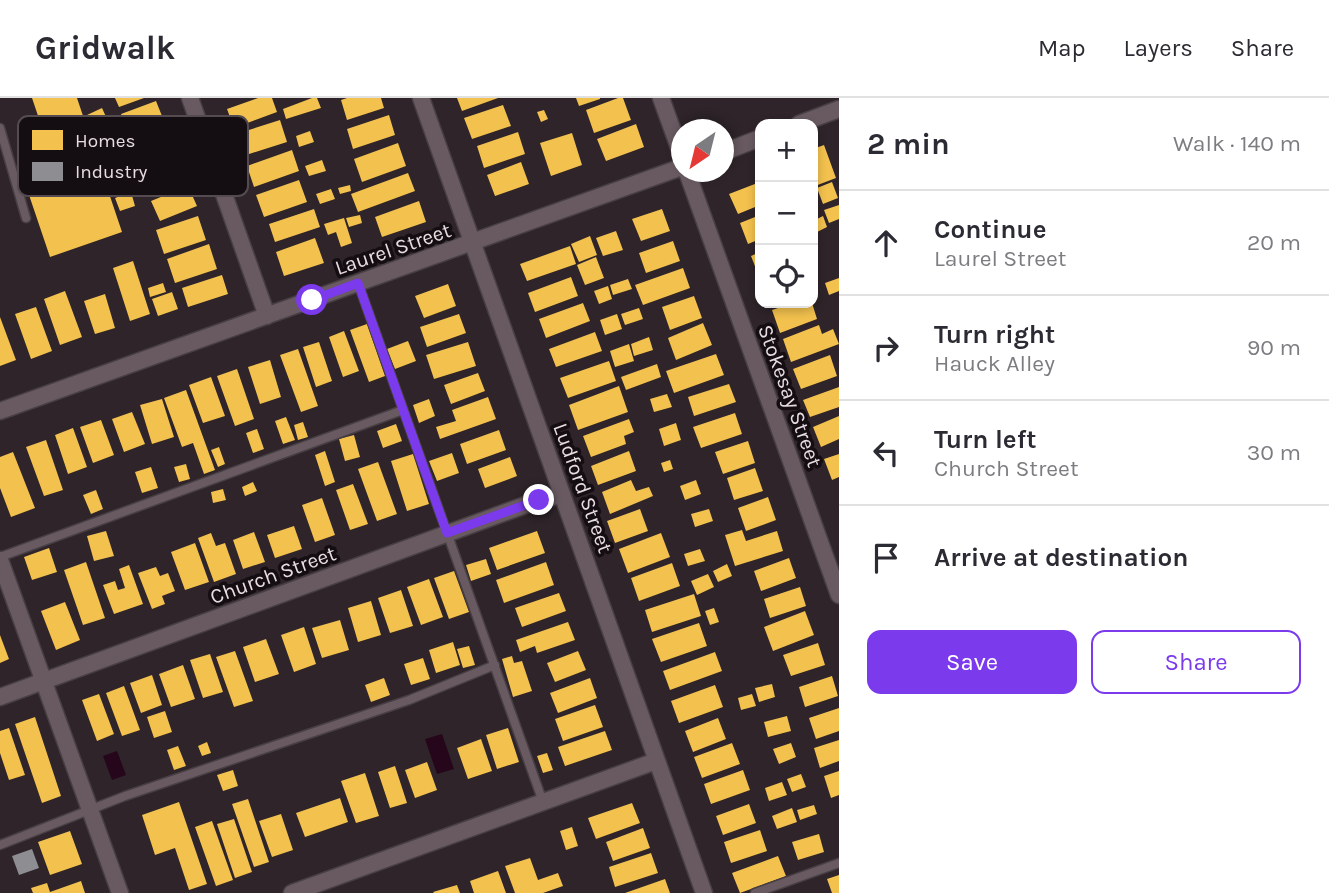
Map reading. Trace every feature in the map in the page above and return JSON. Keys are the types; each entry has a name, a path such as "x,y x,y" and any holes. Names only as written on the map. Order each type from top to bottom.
{"street":[{"path":"190,98 196,116"},
{"name":"Ludford Street","path":"421,98 704,893"},
{"path":"661,98 671,127"},
{"path":"812,119 839,109"},
{"path":"734,148 755,140"},
{"name":"Laurel Street","path":"0,411 671,171"},
{"name":"Stokesay Street","path":"691,182 839,595"},
{"path":"225,196 267,316"},
{"name":"Church Street","path":"0,697 447,533 539,500 562,495"},
{"path":"0,558 120,893"},
{"path":"292,893 656,761"}],"lane":[{"path":"0,128 18,190"},
{"path":"20,196 26,218"},
{"path":"358,283 543,802"},
{"path":"0,558 403,410"},
{"path":"0,845 91,810 410,700 495,665"},
{"path":"755,893 839,863"}],"shaded area":[{"path":"442,734 454,769 437,774 425,739"},
{"path":"117,751 126,775 112,780 103,756"}],"building: Homes":[{"path":"32,98 77,98 83,116 38,116"},
{"path":"115,98 144,98 119,107"},
{"path":"258,98 272,98 277,112 248,123 248,116 230,116 227,109"},
{"path":"317,98 321,108 286,119 283,109"},
{"path":"381,98 384,108 347,120 341,100"},
{"path":"457,98 498,98 462,111"},
{"path":"576,98 600,98 600,99 579,106"},
{"path":"623,98 631,120 594,133 586,110"},
{"path":"156,101 162,116 122,116 121,114"},
{"path":"503,105 511,126 472,139 464,118"},
{"path":"102,108 106,116 87,116"},
{"path":"544,110 548,119 541,122 537,112"},
{"path":"389,115 395,135 353,149 347,129"},
{"path":"280,120 287,142 248,154 248,130"},
{"path":"636,124 644,147 606,161 597,139"},
{"path":"310,131 314,142 299,147 296,136"},
{"path":"518,132 525,154 484,168 477,146"},
{"path":"572,133 582,165 551,176 540,143"},
{"path":"398,143 406,166 362,182 354,159"},
{"path":"824,145 836,178 818,185 818,182 818,147"},
{"path":"292,150 299,171 254,187 248,166"},
{"path":"322,160 326,171 309,176 305,166"},
{"path":"521,162 529,184 495,196 487,175"},
{"path":"408,173 415,191 358,212 351,194"},
{"path":"299,180 307,202 264,217 256,195"},
{"path":"832,182 838,198 823,204 818,188"},
{"path":"755,184 755,207 738,214 729,194"},
{"path":"350,185 351,191 340,194 338,188"},
{"path":"331,189 335,199 320,204 316,194"},
{"path":"29,196 110,196 122,232 50,257"},
{"path":"132,196 135,206 120,211 115,198"},
{"path":"163,196 192,196 197,206 160,221 151,201"},
{"path":"419,201 426,222 382,237 375,217"},
{"path":"839,205 839,219 829,223 824,210"},
{"path":"314,209 320,227 275,242 269,224"},
{"path":"662,209 670,231 641,241 632,219"},
{"path":"360,215 362,223 349,227 346,218"},
{"path":"198,216 206,240 164,254 156,230"},
{"path":"823,216 827,227 818,232 818,218"},
{"path":"755,217 755,241 748,244 740,223"},
{"path":"344,218 352,243 341,247 336,232 328,235 324,224"},
{"path":"616,231 623,250 603,256 596,238"},
{"path":"590,236 597,255 579,262 571,244"},
{"path":"315,238 324,263 284,276 276,252"},
{"path":"673,241 680,261 646,273 639,253"},
{"path":"209,244 217,269 175,283 167,259"},
{"path":"570,246 576,264 527,281 520,264"},
{"path":"596,257 604,278 585,285 577,265"},
{"path":"133,261 150,314 130,321 113,268"},
{"path":"683,268 690,288 643,305 635,285"},
{"path":"222,275 228,294 188,307 182,288"},
{"path":"571,277 578,296 535,312 528,293"},
{"path":"839,278 839,291 829,295 825,283"},
{"path":"628,279 632,289 613,295 610,285"},
{"path":"163,283 166,292 150,297 148,288"},
{"path":"448,284 456,306 424,318 415,296"},
{"path":"608,286 612,299 599,304 594,291"},
{"path":"65,291 82,337 60,345 44,299"},
{"path":"172,292 178,309 158,316 152,299"},
{"path":"105,294 115,328 95,334 84,301"},
{"path":"694,296 702,318 670,330 662,307"},
{"path":"583,303 590,321 546,338 539,319"},
{"path":"36,307 52,351 31,359 15,314"},
{"path":"639,308 643,319 625,325 621,314"},
{"path":"814,308 817,319 780,333 772,310"},
{"path":"459,314 466,333 427,347 420,327"},
{"path":"617,314 622,329 605,335 600,320"},
{"path":"0,317 16,360 0,366"},
{"path":"703,323 712,345 676,360 668,338"},
{"path":"367,324 385,376 369,382 350,330"},
{"path":"819,325 822,334 833,329 839,344 791,362 783,339"},
{"path":"344,331 359,371 343,377 329,337"},
{"path":"595,332 602,351 556,367 549,349"},
{"path":"649,337 653,350 634,356 631,344"},
{"path":"408,341 416,361 395,369 387,349"},
{"path":"319,342 332,381 316,387 303,347"},
{"path":"468,342 476,366 434,379 426,355"},
{"path":"629,344 634,361 615,367 610,351"},
{"path":"298,349 318,406 301,412 280,355"},
{"path":"716,354 724,375 674,393 666,371"},
{"path":"830,355 837,376 801,389 793,369"},
{"path":"270,360 281,397 260,404 248,367"},
{"path":"609,361 616,381 568,398 560,378"},
{"path":"657,364 661,377 626,390 621,377"},
{"path":"237,369 254,419 235,426 217,376"},
{"path":"478,373 485,391 451,404 444,385"},
{"path":"211,377 225,416 203,423 189,385"},
{"path":"729,384 736,402 694,416 688,397"},
{"path":"619,386 628,412 578,430 569,405"},
{"path":"839,387 839,407 810,417 803,400"},
{"path":"186,390 215,470 204,474 193,443 182,447 164,398"},
{"path":"667,394 672,407 654,412 650,399"},
{"path":"488,397 496,419 440,439 436,427 456,421 452,410"},
{"path":"162,399 174,437 152,444 140,405"},
{"path":"429,399 435,416 419,423 413,405"},
{"path":"132,412 145,444 124,452 112,419"},
{"path":"735,413 742,434 701,448 693,427"},
{"path":"839,416 839,439 821,447 813,427"},
{"path":"286,417 295,440 283,444 275,421"},
{"path":"629,419 634,432 624,436 626,444 591,457 583,436"},
{"path":"101,420 114,455 93,463 80,427"},
{"path":"303,422 308,437 298,440 294,425"},
{"path":"676,423 681,440 664,446 659,429"},
{"path":"396,424 402,441 383,448 377,431"},
{"path":"73,428 87,467 68,474 55,435"},
{"path":"257,429 264,449 253,453 246,433"},
{"path":"499,430 506,450 467,464 460,444"},
{"path":"354,435 360,457 345,461 339,439"},
{"path":"46,440 63,490 44,496 26,447"},
{"path":"748,441 755,463 723,474 715,452"},
{"path":"219,447 225,464 218,467 211,450"},
{"path":"325,451 335,482 325,486 315,455"},
{"path":"629,451 636,471 598,485 591,466"},
{"path":"13,452 35,508 11,517 0,488 0,457"},
{"path":"452,453 459,473 437,481 429,461"},
{"path":"413,454 429,504 407,511 391,461"},
{"path":"839,454 839,477 832,480 824,459"},
{"path":"510,457 517,476 485,488 478,469"},
{"path":"670,460 673,469 664,472 661,463"},
{"path":"378,462 397,514 377,521 358,469"},
{"path":"186,464 190,479 179,482 174,467"},
{"path":"151,467 158,488 142,493 135,472"},
{"path":"755,468 763,491 734,500 727,478"},
{"path":"631,480 636,491 649,487 653,496 610,514 602,492"},
{"path":"696,480 701,494 685,500 680,486"},
{"path":"253,482 257,491 245,496 242,487"},
{"path":"353,484 368,524 350,530 336,490"},
{"path":"223,489 226,500 213,503 211,492"},
{"path":"96,490 103,509 91,514 83,495"},
{"path":"768,497 776,520 746,531 738,508"},
{"path":"322,498 335,535 315,542 302,505"},
{"path":"640,509 648,531 615,543 607,521"},
{"path":"709,509 713,521 695,527 691,514"},
{"path":"294,526 302,549 275,558 267,535"},
{"path":"742,530 746,541 777,531 783,551 735,566 725,535"},
{"path":"106,531 114,556 94,561 87,536"},
{"path":"537,531 545,553 497,570 489,548"},
{"path":"254,532 265,562 243,569 233,540"},
{"path":"211,533 216,546 225,543 236,574 214,582 198,538"},
{"path":"661,533 670,557 628,573 619,549"},
{"path":"195,543 209,582 185,590 171,552"},
{"path":"49,548 57,572 32,580 24,557"},
{"path":"700,549 705,561 688,566 684,554"},
{"path":"789,558 796,578 761,591 754,571"},
{"path":"486,559 491,574 471,581 466,565"},
{"path":"86,562 105,618 83,625 64,570"},
{"path":"546,562 554,585 504,603 496,580"},
{"path":"672,563 680,586 639,601 631,578"},
{"path":"727,564 732,576 718,582 713,571"},
{"path":"129,565 143,604 114,614 103,585 115,581 118,590 125,588 119,569"},
{"path":"156,567 160,576 168,573 175,591 162,596 165,604 152,609 138,573"},
{"path":"454,571 469,612 449,619 434,578"},
{"path":"708,574 714,587 697,595 691,581"},
{"path":"429,579 443,617 421,625 407,587"},
{"path":"800,587 806,606 770,618 764,599"},
{"path":"401,590 413,626 390,633 378,598"},
{"path":"559,593 566,611 522,627 515,608"},
{"path":"694,594 701,616 652,632 645,610"},
{"path":"371,601 381,635 358,642 348,608"},
{"path":"65,602 80,640 56,650 41,611"},
{"path":"714,608 719,622 710,625 705,611"},
{"path":"805,611 814,635 773,651 764,627"},
{"path":"340,620 349,650 322,658 312,628"},
{"path":"568,622 575,640 537,653 535,646 520,652 516,640"},
{"path":"699,623 707,646 661,662 652,639"},
{"path":"304,627 316,664 294,672 281,635"},
{"path":"0,635 9,659 0,663"},
{"path":"266,639 279,674 255,682 243,647"},
{"path":"453,642 460,665 436,673 429,650"},
{"path":"818,643 825,665 791,676 783,655"},
{"path":"469,646 475,665 463,668 457,649"},
{"path":"235,651 253,701 234,707 216,657"},
{"path":"578,651 586,670 555,682 547,663"},
{"path":"715,652 722,671 670,690 663,671"},
{"path":"210,654 223,692 203,698 190,660"},
{"path":"512,656 514,663 522,661 532,691 513,697 502,659"},
{"path":"423,658 430,679 411,685 404,664"},
{"path":"183,665 195,699 171,707 159,674"},
{"path":"152,675 162,705 141,713 130,683"},
{"path":"832,676 838,696 805,707 799,687"},
{"path":"384,678 390,695 371,702 365,685"},
{"path":"590,678 597,698 558,713 550,693"},
{"path":"772,684 775,697 759,702 755,688"},
{"path":"715,685 723,707 679,723 671,701"},
{"path":"124,686 140,730 122,736 106,693"},
{"path":"99,694 114,734 97,741 82,700"},
{"path":"752,694 756,706 741,710 738,698"},
{"path":"595,705 603,727 563,741 555,719"},
{"path":"839,708 839,731 816,739 809,718"},
{"path":"165,711 172,732 154,738 147,717"},
{"path":"787,716 791,731 768,737 764,722"},
{"path":"35,717 61,796 42,803 15,724"},
{"path":"718,718 726,739 693,752 685,731"},
{"path":"9,728 25,775 9,780 0,753 0,731"},
{"path":"508,728 519,762 497,769 486,735"},
{"path":"605,731 612,750 565,766 558,747"},
{"path":"481,739 492,771 468,779 457,748"},
{"path":"839,740 839,761 820,768 814,748"},
{"path":"207,742 211,753 202,756 198,746"},
{"path":"732,743 740,764 702,778 694,757"},
{"path":"791,743 796,757 779,764 773,749"},
{"path":"178,746 186,766 174,770 167,750"},
{"path":"547,753 553,770 543,773 537,756"},
{"path":"427,762 437,790 415,798 405,770"},
{"path":"395,766 407,803 390,808 378,772"},
{"path":"233,770 238,786 223,791 217,775"},
{"path":"743,770 750,790 711,804 704,784"},
{"path":"839,771 839,795 831,798 824,776"},
{"path":"365,773 379,816 356,823 341,781"},
{"path":"801,774 806,787 792,792 787,779"},
{"path":"782,782 787,795 769,801 765,788"},
{"path":"340,798 348,822 305,837 296,813"},
{"path":"248,799 269,862 254,867 232,804"},
{"path":"179,802 207,884 189,890 175,848 155,855 142,815"},
{"path":"632,803 640,823 596,839 588,818"},
{"path":"749,804 756,823 723,835 716,816"},
{"path":"814,805 817,814 800,820 797,810"},
{"path":"792,808 797,822 777,829 772,816"},
{"path":"281,814 293,850 272,857 259,821"},
{"path":"234,819 252,872 235,878 217,824"},
{"path":"212,821 233,880 216,886 195,827"},
{"path":"572,827 578,846 566,850 560,831"},
{"path":"643,828 650,848 613,861 606,842"},
{"path":"760,830 767,851 731,863 724,842"},
{"path":"70,831 82,864 50,875 38,842"},
{"path":"819,834 824,852 798,860 792,842"},
{"path":"651,853 658,873 615,887 609,867"},
{"path":"778,856 786,876 740,893 732,873"},
{"path":"530,858 538,880 558,873 563,886 543,893 515,893 505,866"},
{"path":"498,871 506,893 474,893 470,881"},
{"path":"839,875 839,893 832,893 827,879"},
{"path":"665,879 670,893 625,893"},
{"path":"81,881 85,893 33,893 31,888 47,883 50,892"},
{"path":"457,885 460,893 433,892"}],"building: Industry":[{"path":"32,849 39,868 19,875 12,856"}],"route":[{"path":"312,300 358,283 447,533 539,500"}]}
